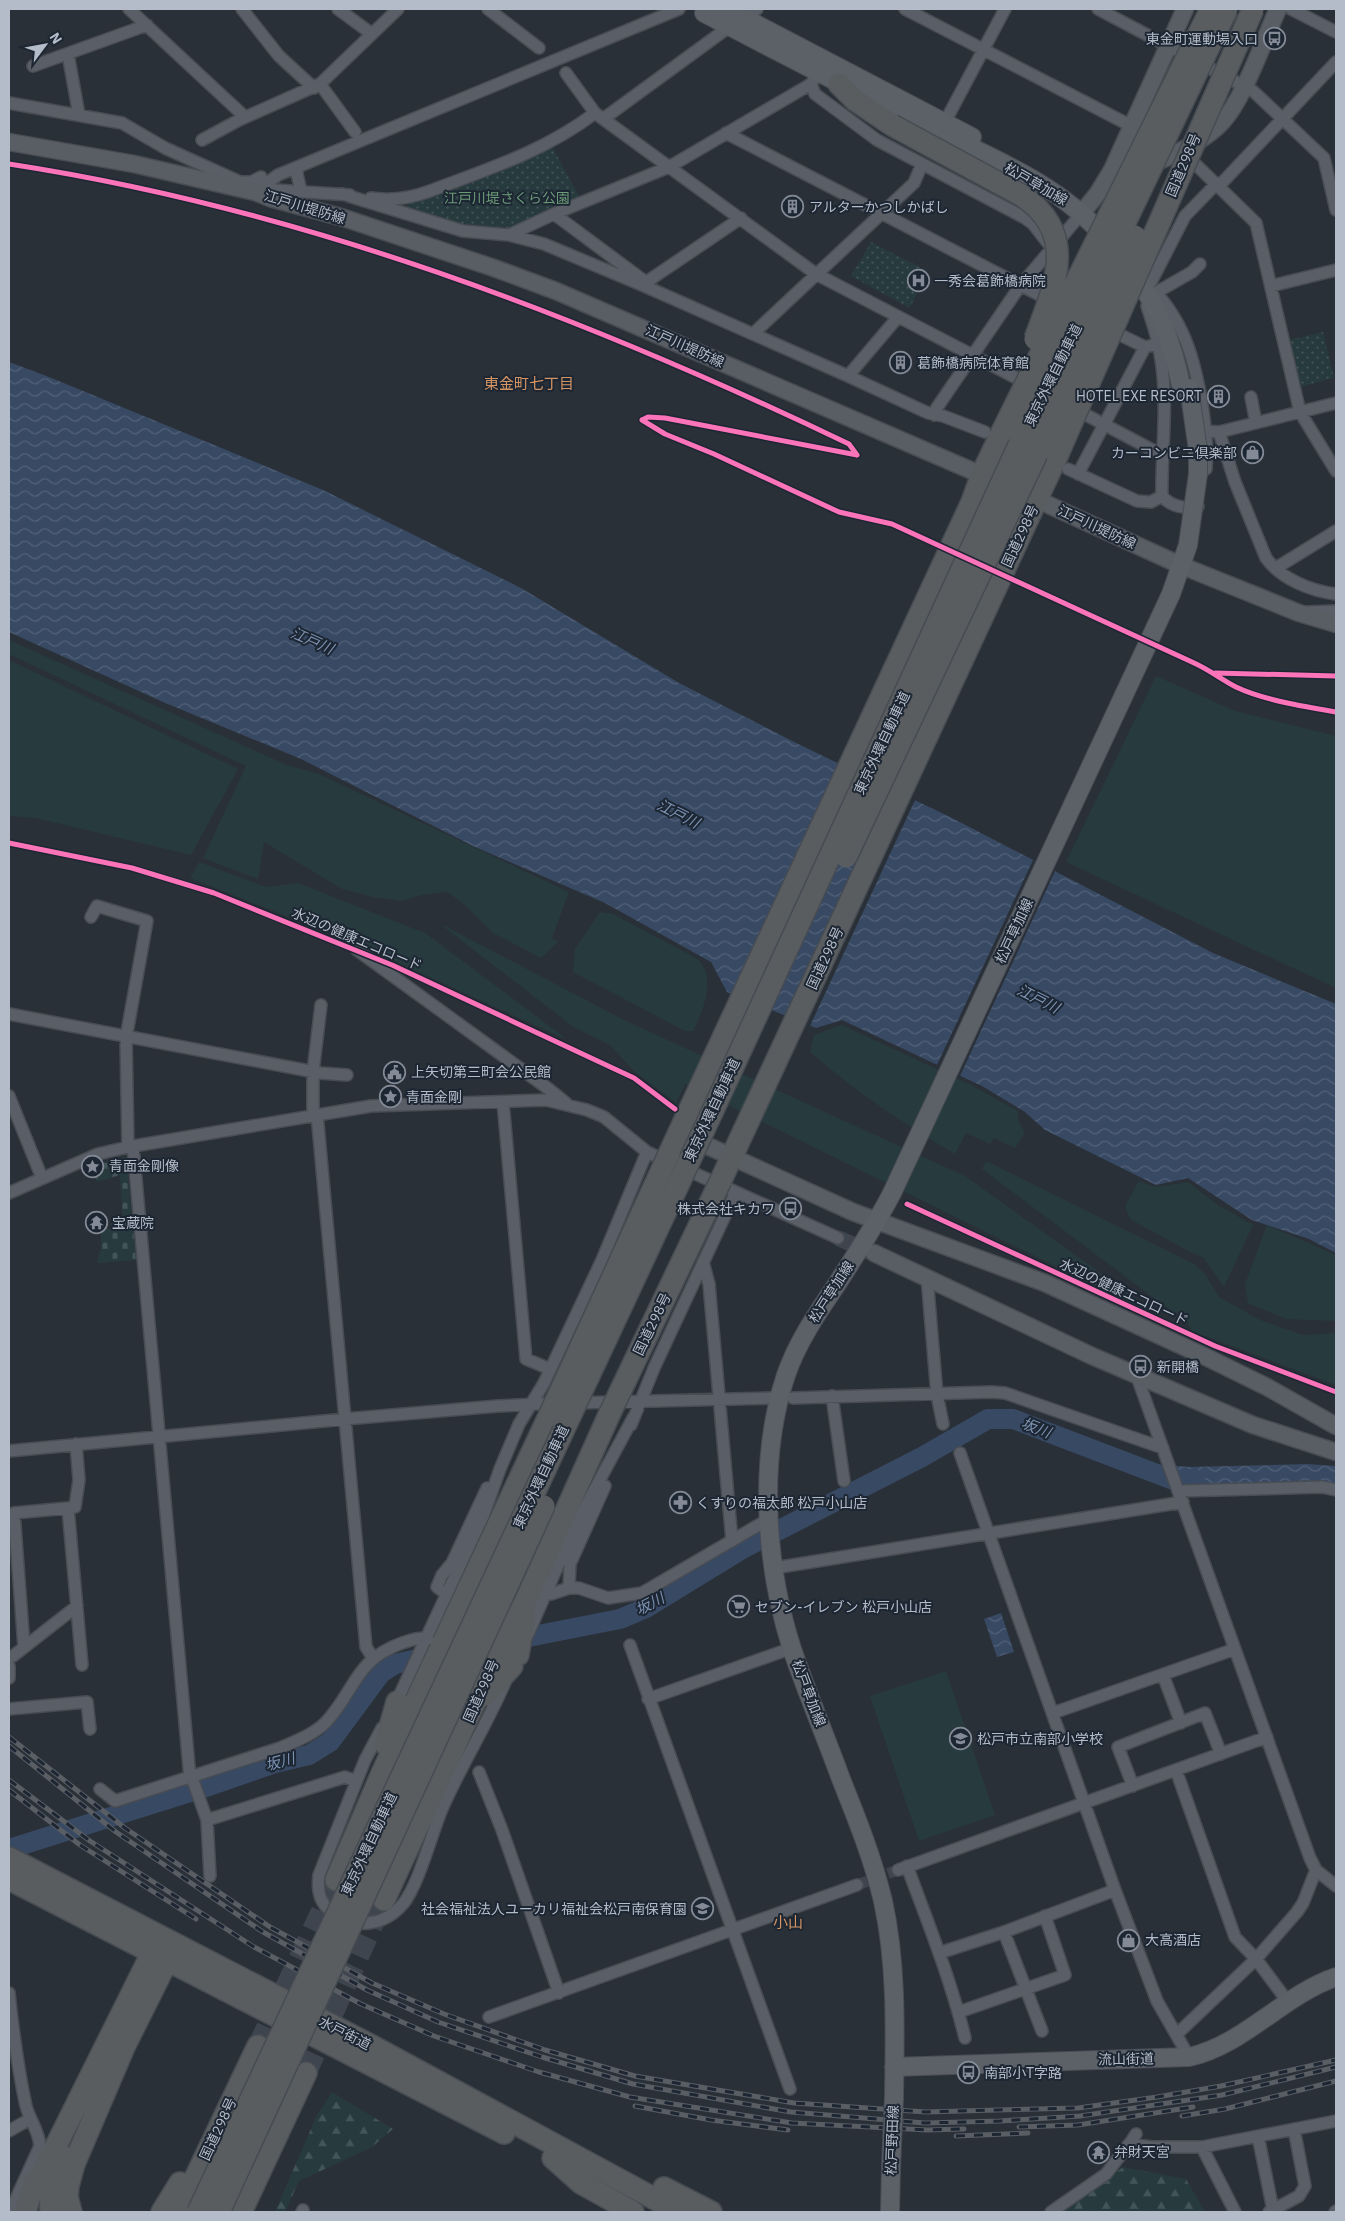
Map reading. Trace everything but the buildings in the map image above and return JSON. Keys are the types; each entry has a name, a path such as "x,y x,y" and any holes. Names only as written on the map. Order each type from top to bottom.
{"highway":[{"path":"383,1771 385,1743 409,1689 549,1416 972,502 982,474 1013,408 1211,9"},
{"name":"東京外環自動車道","path":"198,2212 715,1106 1025,432 1227,9"},
{"name":"東京外環自動車道","path":"219,2212 725,1111 1045,436 1238,9"},
{"name":"国道298号","path":"384,1900 490,1669 523,1612 609,1415 728,1186 732,1157 1024,527 1038,499 1062,465 1252,9"},
{"path":"839,84 855,100 892,125 1027,199 1042,213 1053,232 1059,249 1057,273 1013,408"},
{"path":"474,1706 515,1661 523,1612"},
{"path":"336,1880 383,1771 409,1689"},
{"name":"水戸街道","path":"11,1866 162,1952 652,2212"},
{"path":"71,2212 67,2197 70,2176 162,1952"},
{"path":"25,2212 34,2184 162,1952"},
{"name":"水戸街道","path":"162,1952 538,2134 679,2212"},
{"name":"国道298号","path":"179,2212 258,2046"},
{"path":"240,2212 306,2073"},
{"path":"51,2212 51,2193 58,2168 112,2076"},
{"path":"162,2212 171,2200 206,2135 235,2092"},
{"path":"253,2212 291,2108"},
{"path":"538,2134 563,2140 602,2156 711,2212"},
{"path":"553,2158 581,2184 633,2212"},
{"path":"36,2212 42,2172"}],"main road":[{"name":"松戸草加線","path":"726,9 751,13 1033,169 1066,190 1085,209 1112,230 1152,288 1176,331 1198,450 1198,474 1180,565 1171,594 878,1222 806,1330 786,1375 772,1443 768,1493 769,1522 778,1593 792,1648 864,1837 882,1900 892,1964 894,2067"},
{"name":"松戸草加線","path":"701,10 815,78 839,84 1029,177 1085,209"},
{"name":"流山街道","path":"894,2067 1189,2057 1227,2042 1305,1990 1336,1977"},
{"name":"松戸野田線","path":"890,2212 894,2067"}],"street":[{"path":"129,9 245,117"},
{"path":"242,9 279,56 317,86 356,132"},
{"path":"338,9 372,34"},
{"path":"202,140 245,117 317,86 398,9"},
{"path":"488,9 539,48"},
{"path":"258,185 679,9"},
{"path":"905,9 1181,150 1256,223 1300,412 1336,471"},
{"path":"945,122 1005,9"},
{"path":"1098,9 1253,91 1324,158 1336,210"},
{"path":"934,415 936,409 1020,286 1106,181 1133,127 1185,9"},
{"path":"1106,181 1181,150 1222,122 1244,86 1278,9"},
{"path":"1292,9 1336,32"},
{"path":"33,66 146,25"},
{"path":"9,103 122,123 165,148 240,182 251,182 276,190 342,194 382,200 414,197 532,152 579,125 599,116 729,27"},
{"path":"68,54 79,115"},
{"path":"1152,288 1182,331 1189,349 1205,431 1207,451 1203,498 1196,509 1174,506 1168,503 1162,496 1164,403 1152,288 1185,216 1283,120 1336,62"},
{"path":"566,73 599,116 816,274 1162,455"},
{"path":"509,235 554,214 669,167 815,78 816,94 877,140 1025,218 1033,224 1052,247"},
{"path":"726,133 1020,286 1145,347 1158,344"},
{"name":"江戸川堤防線","path":"9,142 258,185 270,198 344,218 494,268 556,291 982,474 1180,565 1299,613 1336,624"},
{"path":"756,334 757,330 914,183 922,164"},
{"path":"298,167 297,174 301,191"},
{"path":"342,194 463,231 509,235 544,244 644,283 934,415 1000,436 1137,501 1151,502 1162,496"},
{"path":"554,214 644,283"},
{"path":"644,283 741,218"},
{"path":"1152,288 1192,272 1200,264"},
{"path":"1271,286 1336,270"},
{"path":"848,376 898,317"},
{"path":"1062,465 1104,425 1145,347"},
{"path":"1251,397 1256,423"},
{"path":"1205,431 1219,432 1336,403"},
{"path":"1219,432 1235,482 1266,558 1276,568 1311,589 1336,594"},
{"path":"1276,568 1336,531"},
{"path":"1299,613 1336,610"},
{"path":"91,917 97,906 147,921 126,1038 130,1146 191,1778 207,1820 210,1876"},
{"path":"357,950 568,1105"},
{"path":"321,1005 313,1072 315,1114 366,1648 373,1658"},
{"path":"9,1014 126,1038 313,1072 347,1075"},
{"path":"9,1096 42,1178"},
{"path":"9,1193 98,1154 130,1146 315,1114 389,1104 546,1100 604,1117 647,1152 728,1186 838,1238"},
{"path":"503,1102 526,1359 550,1369"},
{"path":"679,1133 853,1212 1046,1283 1267,1387 1336,1426"},
{"path":"100,1790 115,1801 280,1748 311,1733 326,1722 373,1658 391,1647 416,1637 437,1636 519,1424 550,1369 602,1260 647,1152"},
{"path":"569,1588 570,1564 626,1438 640,1400 703,1262 728,1186"},
{"path":"874,1253 1092,1356 1253,1425 1336,1452"},
{"path":"703,1262 709,1284 732,1541"},
{"path":"927,1277 937,1394 943,1424"},
{"path":"1136,1374 1316,1870 1336,1886"},
{"path":"793,1398 992,1392 1004,1394 1164,1452"},
{"path":"832,1396 844,1481"},
{"path":"9,1451 345,1419 531,1404 771,1398"},
{"path":"471,1605 523,1612 576,1524 633,1418"},
{"path":"24,1647 14,1513 75,1507 79,1480 76,1444"},
{"path":"960,1453 1115,1890 1157,2001 1189,2057"},
{"path":"444,1592 436,1586 452,1563 484,1493 500,1469"},
{"path":"773,1559 851,1556 1181,1496 1322,1487 1336,1490"},
{"path":"68,1508 82,1665"},
{"path":"551,1594 569,1588 579,1588 608,1598 642,1593 769,1522"},
{"path":"9,1657 13,1656 77,1606"},
{"path":"630,1645 790,2089"},
{"path":"648,1699 792,1648"},
{"path":"1053,1713 1236,1649"},
{"path":"409,1689 365,1760 319,1875 317,1889 320,1898 328,1909 340,1918 357,1924 376,1923 395,1911 403,1903 411,1890 441,1810 493,1710 515,1661"},
{"path":"9,1666 9,1678"},
{"path":"1163,1675 1181,1723"},
{"path":"9,1709 87,1702 90,1729"},
{"path":"1133,1786 1118,1747 1205,1713 1221,1754"},
{"path":"965,2038 959,2012 939,1953 902,1868 1267,1737"},
{"path":"1176,1770 1235,1938 1256,1959 1288,2002"},
{"path":"479,1772 559,1993"},
{"path":"207,1820 345,1777 356,1781"},
{"path":"1177,2034 1256,1959 1297,1912 1303,1903 1316,1870"},
{"path":"489,2017 857,1885"},
{"path":"939,1953 1004,1932 1115,1890"},
{"path":"959,2012 1065,1975 1045,1916"},
{"path":"1004,1932 1042,2031"},
{"path":"9,1993 22,2087 30,2119 39,2136 40,2146 10,2212"},
{"path":"9,2131 30,2119"},
{"path":"1129,2145 1202,2147 1336,2121"},
{"path":"1258,2136 1271,2211 1299,2196 1305,2186 1294,2129"},
{"path":"1051,2212 1106,2174 1136,2134"},
{"path":"1202,2147 1235,2212"}],"green space":[{"name":"江戸川堤さくら公園","path":"551,145 581,200 509,230 466,228 405,209 409,202"},
{"path":"871,242 927,271 910,308 851,276"},
{"path":"1323,332 1334,378 1300,387 1289,340"},
{"path":"9,640 287,765 319,774 569,892 552,938 558,942 541,958 493,933 463,903 447,892 417,896 403,901 373,897 342,889 264,842 258,879 203,858 246,766 9,654"},
{"path":"9,660 238,769 191,855 36,818 9,816"},
{"path":"1156,676 1235,711 1336,736 1336,988 1066,862"},
{"path":"199,862 266,887 298,883 425,933 564,1037 359,945 190,878"},
{"path":"600,912 613,914 698,959 705,971 707,988 702,1011 693,1031 685,1031 573,972 575,949"},
{"path":"445,926 624,1020 965,1176 1162,1317 685,1084 676,1103 634,1071 610,1045 575,1028"},
{"path":"842,1025 971,1085 1018,1111 1018,1121 1025,1133 1015,1148 994,1138 990,1144 966,1133 955,1154 880,1106 810,1052 814,1035"},
{"path":"126,1156 136,1260 97,1263 101,1248 101,1230 123,1226 120,1175 97,1182 94,1175 97,1165"},
{"path":"986,1161 1194,1264 1205,1274 1219,1297 1260,1320 1303,1335 1336,1333 1336,1385 1192,1331 1185,1317 1170,1310 982,1169"},
{"path":"1139,1181 1155,1187 1188,1182 1218,1205 1253,1225 1224,1287 1204,1258 1130,1219 1125,1206"},
{"path":"1267,1225 1336,1255 1336,1321 1286,1319 1248,1303 1245,1284"},
{"path":"946,1671 995,1815 919,1841 870,1696"},
{"path":"332,2092 393,2129 372,2147 299,2181 285,2212 275,2212 317,2115"},
{"path":"1123,2167 1186,2179 1205,2212 1063,2212"}],"water":[{"name":"江戸川","path":"9,362 323,490 521,588 679,683 794,742 952,818 1213,953 1336,1004 1336,1253 1309,1239 1252,1220 1188,1178 1156,1185 1045,1130 1025,1112 982,1086 842,1020 816,1028 727,992 711,962 605,903 475,847 301,759 163,702 9,632"},
{"path":"1307,1464 1336,1466 1336,1486 1184,1487 1164,1465 1190,1467"},
{"path":"1001,1613 1014,1652 997,1657 984,1619"}],"pier":[{"path":"891,785 916,798 809,1028 784,1018"},
{"path":"1034,858 1056,869 959,1078 936,1067"}],"waterway":[{"name":"坂川","path":"508,1641 620,1619 646,1608 744,1548 922,1457 988,1419 1013,1419 1173,1480 1195,1479"},
{"name":"坂川","path":"9,1849 203,1788 275,1763 309,1755 330,1742 381,1673 395,1664 435,1655"}],"tunnel":[{"path":"838,1238 872,1253"},
{"path":"857,1885 898,1870"},
{"path":"258,2046 336,1880"},
{"path":"306,2073 384,1900"}],"railway":[{"path":"9,1737 125,1828 270,1927 372,1983 444,2014 545,2050 635,2076 794,2103 926,2112 1078,2108 1221,2086 1336,2060"},
{"path":"9,1746 116,1832 263,1932 367,1990 438,2022 542,2057 633,2084 791,2112 925,2123 1080,2116 1222,2095 1336,2067"},
{"path":"9,1780 90,1841 254,1947 361,2004 434,2036 539,2072 630,2097 792,2123 927,2130 964,2129"},
{"path":"9,1790 80,1845 196,1919"},
{"path":"1182,2116 1225,2109 1336,2081"},
{"path":"635,2106 711,2120 788,2130"},
{"path":"1019,2127 1078,2125 1193,2107"},
{"path":"956,2136 1028,2133"}],"cycle path":[{"path":"9,164 119,184 227,209 334,239 439,273 543,311 748,397 849,444 857,455"},
{"path":"642,420 648,417 665,418 857,455"},
{"path":"642,420 665,434 714,454 839,512 892,524 1198,665 1247,692 1336,712"},
{"path":"1215,673 1336,676"},
{"name":"水辺の健康エコロード","path":"9,843 132,868 214,893 392,965 634,1078 675,1109"},
{"name":"水辺の健康エコロード","path":"907,1204 1215,1346 1336,1392"}],"place":[{"name":"東金町運動場入口","path":"1274,39"},
{"name":"アルターかつしかばし","path":"793,207"},
{"name":"一秀会葛飾橋病院","path":"918,281"},
{"name":"葛飾橋病院体育館","path":"901,363"},
{"name":"HOTEL EXE RESORT","path":"1218,396"},
{"name":"カーコンビニ倶楽部","path":"1253,453"},
{"name":"上矢切第三町会公民館","path":"395,1072"},
{"name":"青面金剛","path":"390,1097"},
{"name":"青面金剛像","path":"93,1166"},
{"name":"株式会社キカワ","path":"791,1209"},
{"name":"宝蔵院","path":"96,1223"},
{"name":"新開橋","path":"1141,1367"},
{"name":"くすりの福太郎 松戸小山店","path":"680,1503"},
{"name":"セブン-イレブン 松戸小山店","path":"739,1607"},
{"name":"松戸市立南部小学校","path":"961,1739"},
{"name":"社会福祉法人ユーカリ福祉会松戸南保育園","path":"703,1909"},
{"name":"大高酒店","path":"1129,1940"},
{"name":"南部小T字路","path":"968,2073"},
{"name":"弁財天宮","path":"1098,2152"}],"district":[{"name":"東金町七丁目","path":"529,384"},
{"name":"小山","path":"788,1923"}]}
